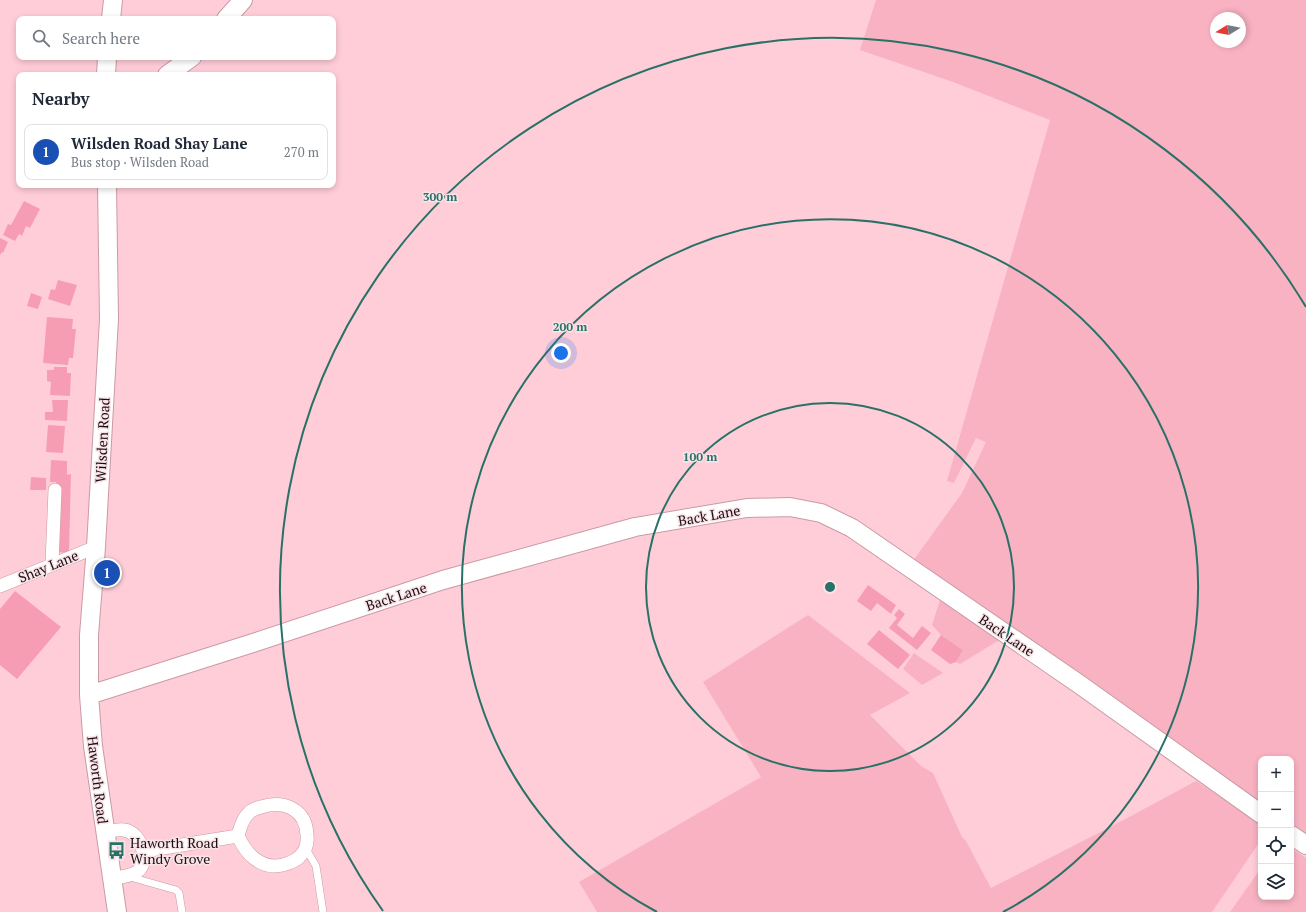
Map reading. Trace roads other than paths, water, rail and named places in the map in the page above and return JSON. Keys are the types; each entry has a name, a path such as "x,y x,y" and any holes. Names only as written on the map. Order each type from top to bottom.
{"street":[{"path":"111,16 113,0"},
{"path":"229,16 243,0"},
{"path":"106,72 107,60"},
{"path":"171,72 188,60"},
{"name":"Wilsden Road","path":"89,695 89,635 96,547 109,319 107,188"},
{"path":"52,564 55,490"},
{"name":"Back Lane","path":"89,695 246,646 443,580 635,528 747,508 790,507 821,513 852,528 1079,684 1258,812"},
{"name":"Shay Lane","path":"0,586 96,547"},
{"name":"Haworth Road","path":"89,695 93,746 105,832 120,877 117,912"},
{"path":"279,804 290,807 301,816 307,826 308,842 306,849 293,862 273,866 262,864 252,857 243,847 238,836 240,826 246,815 255,808 279,804"},
{"path":"105,832 124,830 129,831 139,840 144,851 142,864 137,872 120,877"},
{"path":"144,851 238,836"},
{"path":"1294,837 1306,845"}],"lane":[{"path":"306,849 316,866 323,912"},
{"path":"120,877 176,890 179,893 182,912"}],"place":[{"name":"Wilsden Road Shay Lane","path":"107,573"},
{"name":"Haworth Road Windy Grove","path":"117,850"}]}
